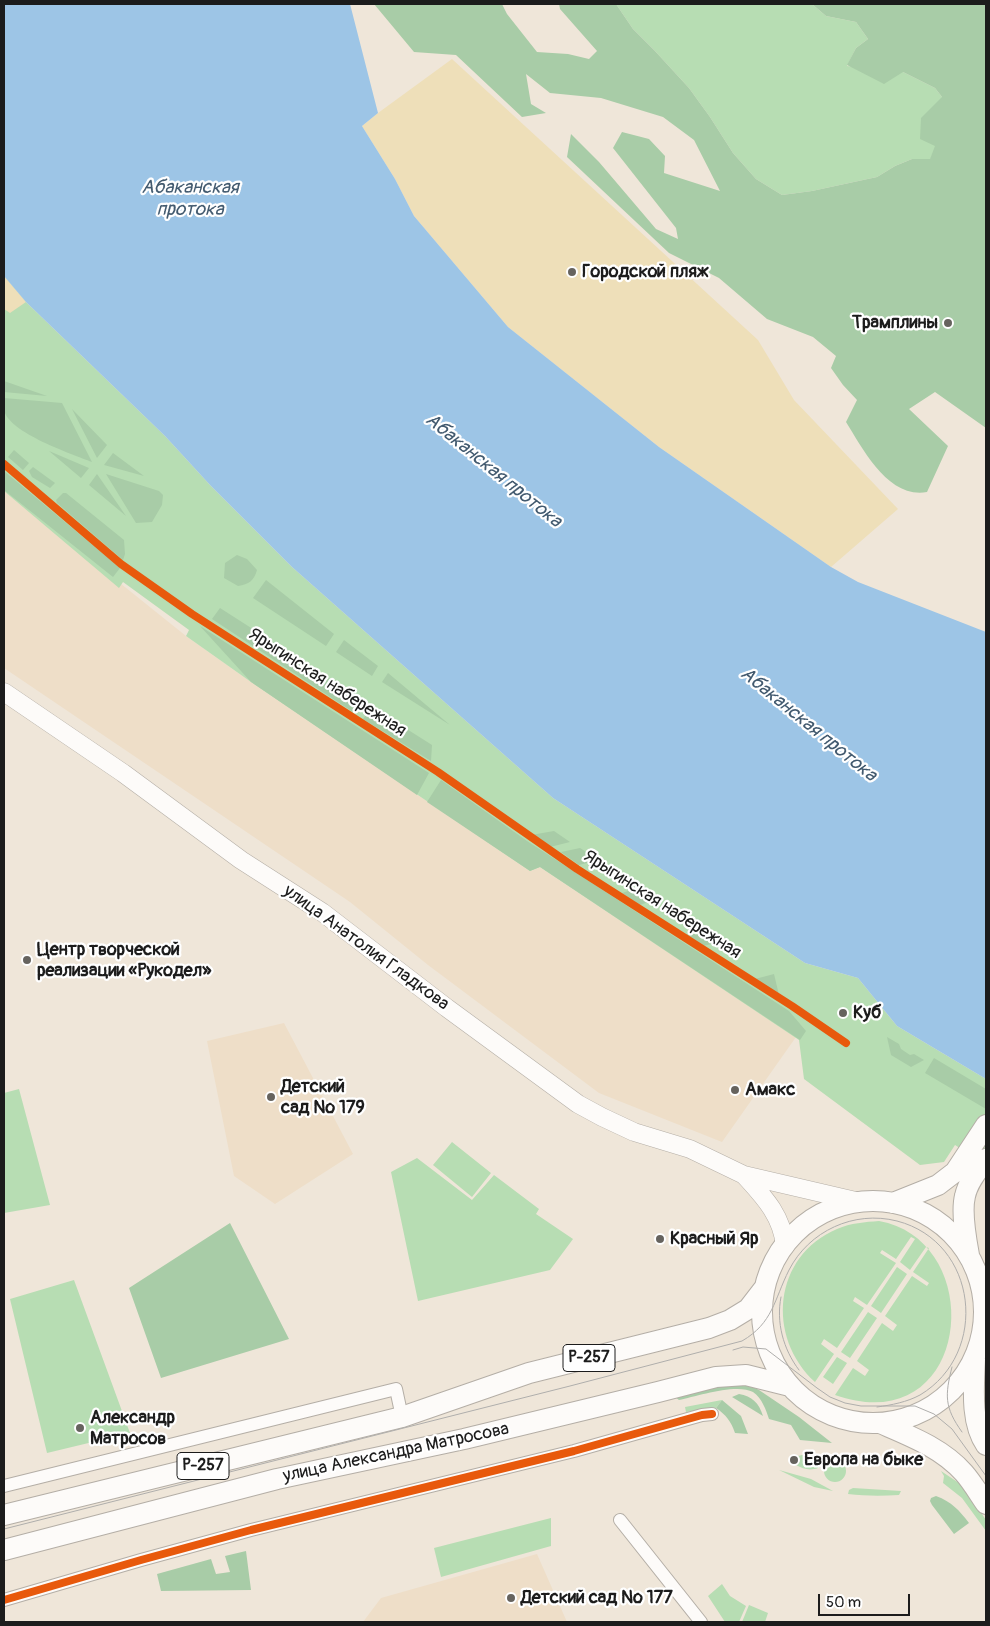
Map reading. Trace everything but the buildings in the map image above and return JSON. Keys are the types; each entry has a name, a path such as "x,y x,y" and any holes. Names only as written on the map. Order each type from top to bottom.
{"highway":[{"path":"969,1257 964,1230 963,1177 986,1126"},
{"path":"893,1203 963,1177 986,1159"},
{"name":"Р-257","path":"860,1202 893,1203 920,1212 944,1228 958,1241 969,1257 977,1274 984,1303 984,1321 981,1340 960,1382 938,1403 910,1417 880,1423 860,1423 839,1418 820,1410 790,1386 780,1372 771,1356 763,1324 765,1286 778,1255 800,1229 813,1219 836,1208 860,1202"},
{"name":"улица Александра Матросова","path":"4,1515 402,1417 529,1373 709,1328 730,1320 748,1309 765,1286"},
{"path":"975,1355 974,1405 982,1439 986,1445"},
{"name":"улица Александра Матросова","path":"4,1550 276,1479 474,1436 716,1377 746,1375 790,1386"},
{"path":"880,1423 916,1438 943,1454 964,1472 986,1504"}],"main road":[{"name":"улица Анатолия Гладкова","path":"4,692 123,773 241,860 322,912 447,1008 578,1104 634,1132 690,1149 744,1175"},
{"path":"744,1175 860,1202"},
{"path":"744,1175 767,1200 776,1214 783,1232 785,1246"}],"street":[{"path":"4,1486 396,1389 402,1417"},
{"path":"4,1600 259,1528 574,1451 702,1415 712,1414"},
{"path":"620,1520 701,1622"}],"shaded area":[{"path":"4,490 186,636 251,682 530,871 540,867 796,1037 722,1142 599,1093 428,965 350,902 4,668"},
{"name":"Детский сад № 179","path":"284,1023 353,1154 275,1204 234,1176 207,1041"},
{"name":"Детский сад № 177","path":"537,1554 567,1622 363,1622 381,1598"}],"green space":[{"path":"374,4 502,4 507,14 537,52 568,54 589,59 597,51 560,9 559,4 616,4 633,29 689,88 733,153 756,179 782,195 812,191 877,177 895,166 912,159 930,159 935,146 920,139 921,118 942,97 935,88 903,72 884,84 847,65 856,48 868,39 856,22 826,16 812,4 986,4 986,428 935,392 909,409 948,446 927,492 913,492 900,488 878,470 846,422 857,400 831,368 836,356 813,337 767,319 719,278 669,253 567,157 571,134 599,162 656,229 678,239 676,228 613,148 622,132 649,139 665,156 664,173 720,191 694,140 663,117 601,98 550,93 526,74 531,104 546,113 522,117 456,55 414,52"},
{"path":"616,4 812,4 826,16 856,22 868,39 856,48 847,66 903,72 935,88 942,97 936,146 930,160 912,159 895,166 877,177 812,191 782,195 756,179 733,153 689,88 633,29"},
{"path":"4,276 26,302 165,436 210,485 292,567 553,798 805,963 858,978 897,1026 986,1079 986,1165 955,1145 944,1162 920,1165 804,1079 799,1040 540,867 530,871 251,682 186,636 189,630 123,582 119,588 4,491"},
{"path":"4,381 47,396 4,392"},
{"path":"4,398 62,403 92,462 42,442 17,427 8,419 4,410"},
{"path":"72,409 107,445 97,458"},
{"path":"14,450 29,463 23,470 8,457"},
{"path":"49,451 89,468 81,478"},
{"path":"113,453 144,476 104,465"},
{"path":"33,467 55,483 50,488 32,477 29,471"},
{"path":"4,471 120,568 113,577 4,490"},
{"path":"97,474 126,516 89,485"},
{"path":"106,474 159,491 163,495 162,505 152,522 136,523"},
{"path":"63,493 66,493 124,540 125,554 123,560 57,503 56,500"},
{"path":"237,555 247,559 257,570 250,581 238,586 224,578 225,563"},
{"path":"266,580 334,634 326,646 253,598"},
{"path":"220,608 362,699 353,712 212,619"},
{"path":"200,626 429,773 417,795 251,682"},
{"path":"344,640 378,666 372,676 336,652"},
{"path":"388,673 450,725 382,682"},
{"path":"372,707 432,745 431,761 363,719"},
{"path":"441,780 527,841 789,1011 806,1031 800,1040 540,867 530,871 427,802"},
{"path":"554,831 570,842 550,847 531,835"},
{"path":"580,848 599,860 579,865 561,852"},
{"path":"643,886 659,898 640,905 622,893"},
{"path":"704,930 720,942 703,946 685,935"},
{"path":"774,974 779,995 755,979"},
{"path":"887,1037 899,1044 901,1049 910,1055 914,1054 924,1060 911,1067 891,1055"},
{"path":"934,1058 986,1089 986,1109 925,1073"},
{"path":"19,1089 50,1205 4,1213 4,1093"},
{"path":"452,1142 491,1173 472,1197 433,1165"},
{"path":"417,1158 472,1200 494,1175 539,1209 536,1214 573,1239 550,1270 418,1301 391,1172"},
{"path":"879,1221 915,1236 925,1248 910,1270 900,1262 915,1239 911,1237 896,1259 882,1250 880,1253 896,1263 867,1305 855,1297 853,1301 864,1308 837,1348 824,1339 821,1344 834,1354 815,1382 799,1364 789,1343 784,1321 784,1299 789,1277 800,1258 816,1241 842,1227"},
{"path":"230,1223 289,1339 161,1378 129,1288"},
{"path":"927,1251 938,1263 950,1298 950,1334 938,1366 915,1391 881,1402 835,1395 853,1368 865,1376 869,1370 857,1361 882,1323 893,1331 897,1325 885,1316 912,1276 927,1286 929,1283 913,1272"},
{"path":"897,1267 907,1274 881,1313 871,1306"},
{"path":"74,1280 130,1433 47,1453 10,1299"},
{"path":"868,1312 877,1318 850,1358 841,1352"},
{"path":"837,1357 847,1363 833,1384 823,1377"},
{"path":"733,1382 743,1382 759,1390 799,1417 832,1443 800,1440 791,1425 769,1419 759,1397 753,1392 737,1389 717,1391 679,1400 675,1397"},
{"path":"739,1394 748,1396 754,1401 763,1416 732,1397"},
{"path":"722,1400 716,1408 686,1412 685,1407"},
{"path":"722,1400 741,1416 748,1434 735,1433 728,1419 716,1408"},
{"path":"802,1455 817,1460 818,1468 807,1469 796,1465 800,1459 798,1456"},
{"path":"835,1460 843,1463 846,1471 843,1479 835,1482 827,1479 824,1471 827,1463"},
{"path":"779,1470 811,1479 833,1491 814,1487"},
{"path":"941,1471 962,1485 986,1520 986,1531 962,1498 943,1483 944,1476"},
{"path":"853,1488 901,1491 899,1495 873,1496 848,1494 849,1490"},
{"path":"936,1496 955,1507 969,1523 954,1534 930,1501 931,1498"},
{"path":"551,1518 551,1546 441,1577 434,1548"},
{"path":"246,1551 251,1590 161,1591 157,1574 211,1559 216,1574 230,1572 225,1556"},
{"path":"722,1584 730,1596 746,1606 739,1622 725,1622 708,1596"},
{"path":"749,1605 768,1613 765,1622 742,1622"}],"sand":[{"name":"Городской пляж","path":"452,59 758,340 794,400 898,509 831,567 659,447 508,327 414,216 395,179 362,126"},
{"path":"4,276 26,302 10,313 4,309"}],"water":[{"name":"Абаканская протока","path":"4,4 350,4 378,113 362,126 395,179 414,216 508,327 659,447 831,567 858,582 986,632 986,1079 897,1026 858,978 805,963 553,798 292,567 210,485 165,436 26,302 4,276"}],"tram line":[{"path":"4,1529 742,1341 767,1319 789,1270 808,1244 821,1234 849,1221 881,1218 897,1221 924,1233 945,1251 958,1274 965,1300 965,1327 957,1353 942,1376 920,1395 899,1403 877,1407"},
{"path":"781,1297 779,1316 782,1335 793,1362 799,1370"},
{"path":"733,1350 743,1347 766,1349 830,1397 845,1403 861,1406 915,1406 934,1414 952,1429 986,1476"},
{"path":"952,1367 947,1393 949,1408 962,1432"}],"cycle path":[{"name":"Ярыгинская набережная","path":"4,464 121,564 192,614 438,772 577,869 792,1006 846,1043"},
{"path":"4,1600 251,1530 574,1451 702,1415 712,1414"}],"place":[{"name":"Городской пляж","path":"572,272"},
{"name":"Трамплины","path":"948,323"},
{"name":"Центр творческой реализации «Рукодел»","path":"27,960"},
{"name":"Куб","path":"843,1013"},
{"name":"Амакс","path":"735,1090"},
{"name":"Детский сад № 179","path":"271,1097"},
{"name":"Красный Яр","path":"660,1239"},
{"name":"Александр Матросов","path":"80,1428"},
{"name":"Европа на быке","path":"794,1460"},
{"name":"Детский сад № 177","path":"511,1598"}]}
